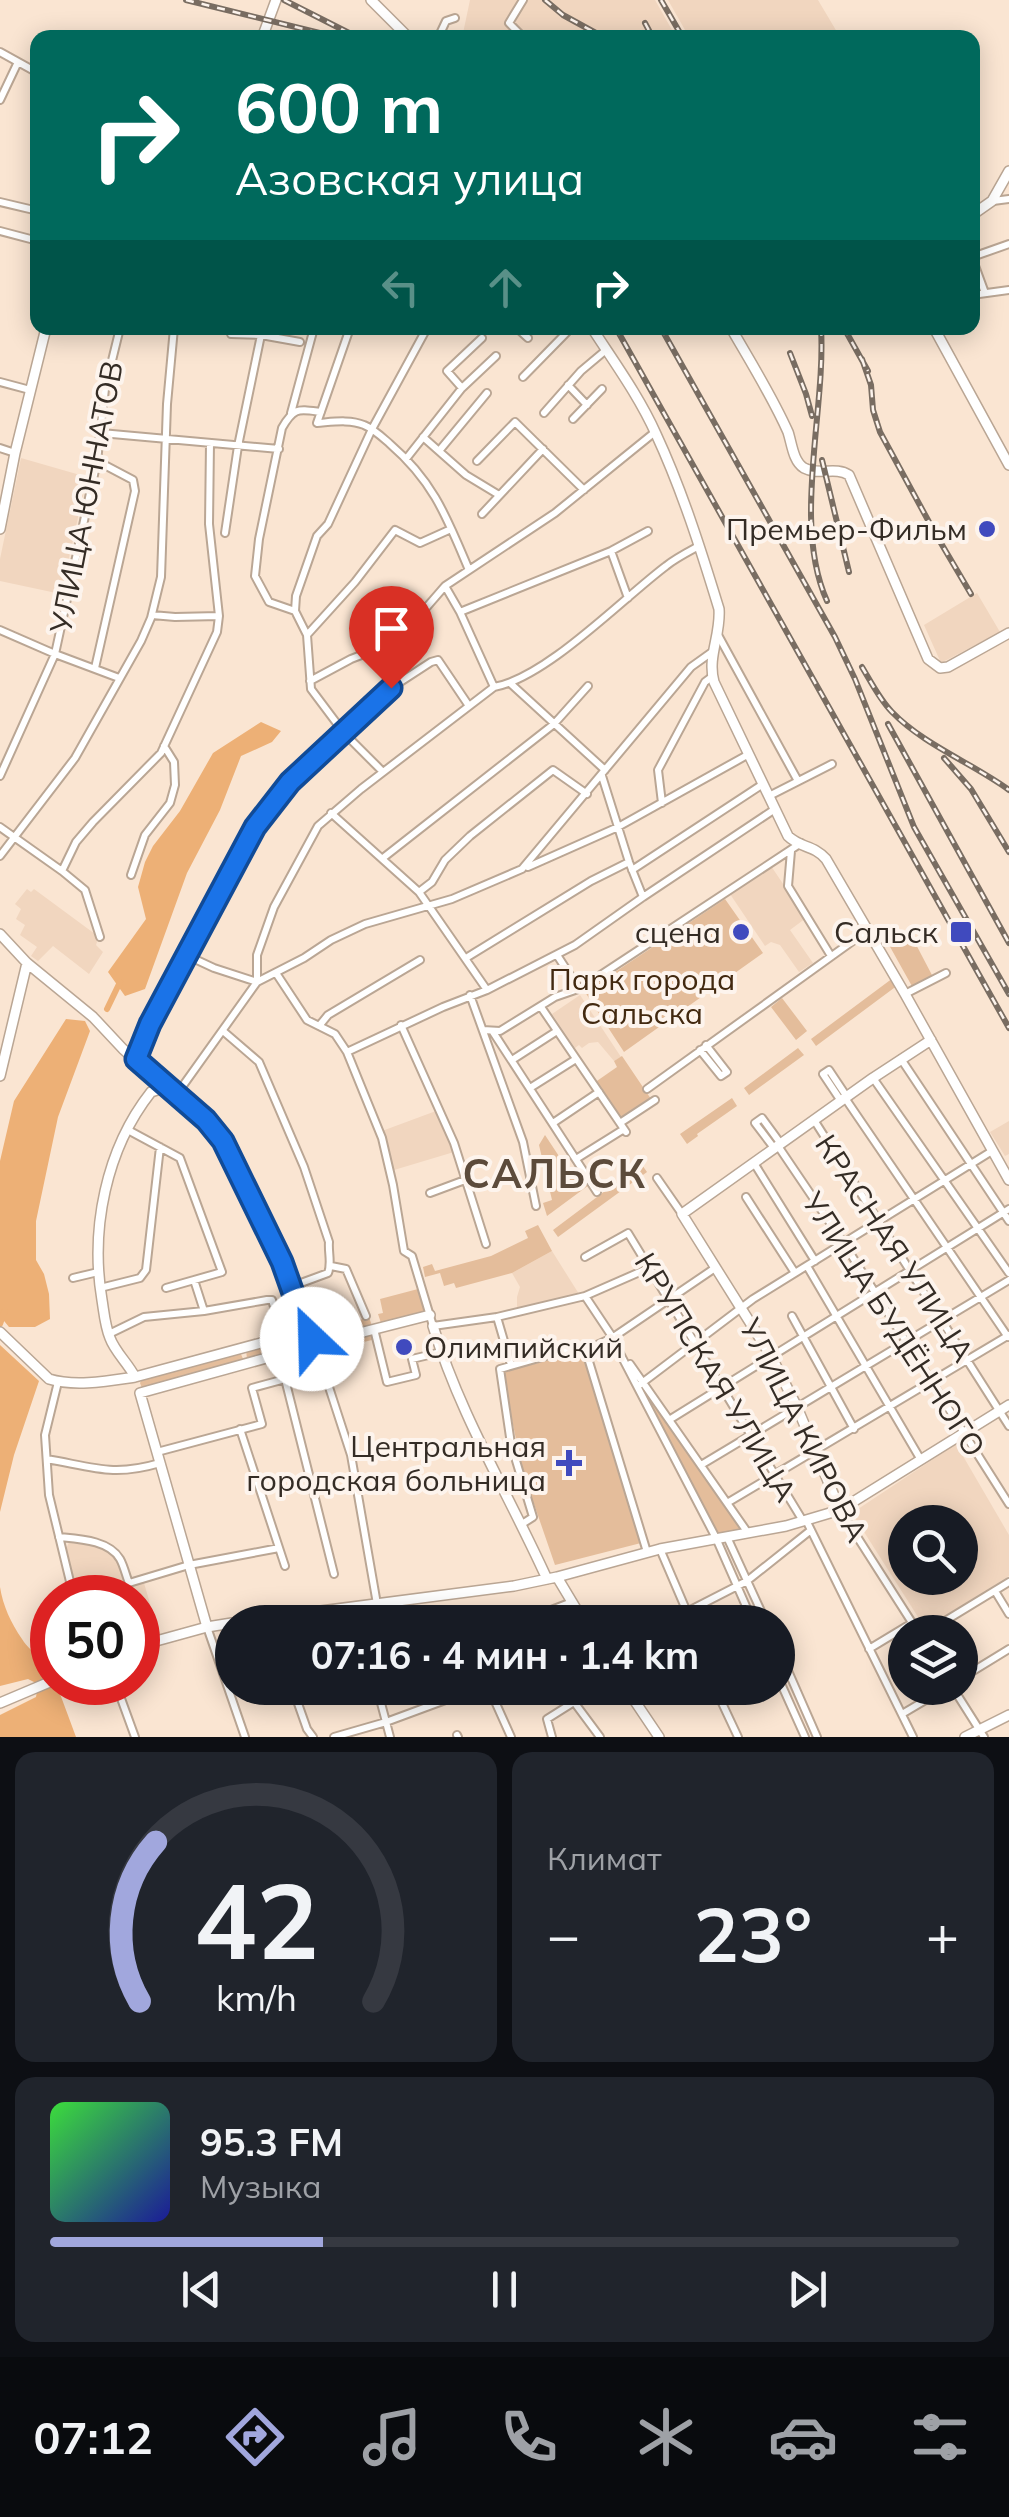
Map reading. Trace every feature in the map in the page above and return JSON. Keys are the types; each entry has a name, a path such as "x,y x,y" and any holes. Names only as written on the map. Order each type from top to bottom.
{"main road":[{"path":"265,30 276,0"},
{"path":"371,0 401,30"},
{"path":"980,210 992,202 1009,172"},
{"path":"0,529 44,335"},
{"path":"597,335 655,432 699,546 720,622 712,652 712,676 775,810 795,845 816,848 826,860 1009,1180"},
{"path":"734,335 788,434 798,463 808,470 840,469 850,475 928,660 940,668 948,667 1009,634"},
{"path":"938,335 1009,465"},
{"path":"0,934 170,1090"},
{"path":"0,1076 28,963"},
{"path":"682,1214 931,1040"},
{"path":"135,1377 108,1335 98,1272 98,1242 114,1159 126,1128 151,1092 170,1090"},
{"name":"УЛИЦА КИРОВА","path":"682,1214 771,1356 797,1406 840,1510"},
{"path":"140,1393 247,1364 311,1341 430,1315"},
{"path":"434,1326 462,1405 552,1578 574,1605"},
{"path":"0,1332 58,1382 135,1377 298,1332 311,1341"},
{"path":"110,1381 134,1386 140,1393 207,1628"},
{"path":"364,1605 552,1578 648,1552 807,1524 840,1510 1004,1408"},
{"path":"160,1640 215,1627"},
{"path":"0,1703 30,1690"},
{"path":"637,1705 656,1736"},
{"path":"965,1737 982,1734 1009,1716"}],"street":[{"path":"515,30 509,24 523,0"},
{"path":"442,30 446,21 455,18"},
{"path":"0,52 30,69"},
{"path":"0,100 18,62"},
{"path":"992,202 1009,200"},
{"path":"0,202 30,208"},
{"path":"0,231 30,240"},
{"path":"980,254 1009,244"},
{"path":"980,279 985,293"},
{"path":"980,294 1009,290"},
{"name":"УЛИЦА ЮННАТОВ","path":"0,776 55,654 97,461 105,389 118,335"},
{"path":"0,856 75,758 142,640 152,615 160,576 173,335"},
{"path":"225,532 261,335 300,342"},
{"path":"295,611 269,602 255,576 282,428 290,414 312,335"},
{"path":"348,335 317,423 351,422 372,429 406,459 430,486 469,570"},
{"path":"383,772 344,732 311,689 307,636 295,611 296,596 317,536 328,524 372,429 423,335"},
{"path":"525,335 528,338"},
{"path":"523,377 564,335"},
{"path":"462,388 447,372 482,338"},
{"path":"544,414 606,349"},
{"path":"406,459 462,388 496,356"},
{"path":"0,382 30,390"},
{"path":"568,385 586,405"},
{"path":"573,419 602,389"},
{"path":"439,451 487,393"},
{"path":"290,414 299,409 321,412"},
{"path":"478,461 515,422 584,490"},
{"path":"310,681 382,647 412,624 445,586 555,513 655,432"},
{"path":"101,433 279,449"},
{"path":"424,437 466,475 499,496"},
{"path":"62,871 76,842 161,753 218,632 209,524 210,444"},
{"path":"0,448 15,452"},
{"path":"482,514 543,449"},
{"path":"96,668 135,490 133,480 97,461"},
{"path":"307,636 356,582 395,530 420,543 451,528"},
{"path":"460,612 611,551 648,531"},
{"path":"258,982 258,955 274,907 318,826 331,813 494,687 510,684 550,660 668,564 699,546"},
{"path":"611,551 628,598"},
{"path":"445,586 494,687"},
{"path":"152,615 219,616"},
{"path":"0,630 118,678"},
{"path":"718,634 798,781"},
{"path":"522,870 691,668 712,652"},
{"path":"136,1059 150,1024 255,827 290,782 391,688 431,662 438,660 470,706"},
{"path":"662,803 658,770 712,676"},
{"path":"510,684 604,773 618,828 643,896"},
{"path":"383,858 554,724 588,686"},
{"path":"130,875 146,834 170,803 175,786 174,762 164,746"},
{"path":"170,1090 182,1088 258,982 366,924 452,899 618,828 749,754"},
{"path":"769,796 832,764"},
{"path":"419,892 470,836 553,770 586,794"},
{"path":"466,958 592,880 631,866 763,784"},
{"path":"346,1052 487,990 576,945 775,810"},
{"path":"331,813 419,892 487,990"},
{"path":"0,827 62,871 88,895 100,937"},
{"path":"795,845 788,886 830,956"},
{"path":"483,1030 500,1031 555,997 579,989 795,845"},
{"path":"647,1089 868,930"},
{"path":"186,955 258,982"},
{"path":"557,955 579,989"},
{"path":"319,1026 328,1015 420,960"},
{"path":"276,973 298,1010 307,1020 335,1034 346,1052 382,1138 404,1251 412,1256 434,1326 496,1317 585,1296 649,1268"},
{"path":"905,994 946,973"},
{"path":"470,995 523,1142 536,1206"},
{"path":"541,1007 624,1128"},
{"path":"401,1026 454,1143 486,1244"},
{"path":"222,1031 259,1062 304,1167 329,1242 328,1272 290,1287"},
{"path":"512,1060 557,1031"},
{"path":"493,1032 597,1192"},
{"path":"530,1088 576,1059"},
{"path":"902,1059 970,1165 1006,1211 1009,1221"},
{"path":"701,1465 1009,1276 873,1078"},
{"path":"170,1090 206,1120 223,1141 282,1262 351,1455 377,1604"},
{"path":"553,1123 599,1092"},
{"path":"727,1503 1009,1337 845,1098"},
{"path":"576,1159 624,1128 655,1100"},
{"name":"КРАСНАЯ УЛИЦА","path":"814,1120 968,1360 1004,1408 1009,1426"},
{"path":"126,1128 180,1158 222,1272 166,1288"},
{"path":"100,1288 140,1278 146,1270 160,1146"},
{"name":"УЛИЦА БУДЁННОГО","path":"777,1146 843,1242 1009,1504"},
{"path":"641,1384 753,1299 992,1151"},
{"path":"754,1163 815,1260"},
{"name":"УЛИЦА КИРОВА","path":"657,1178 682,1214"},
{"path":"430,1193 465,1180"},
{"path":"746,1197 795,1273"},
{"path":"670,1420 1006,1211"},
{"name":"КРУПСКАЯ УЛИЦА","path":"585,1257 628,1232 807,1524 913,1737"},
{"path":"331,1266 346,1269 366,1316"},
{"path":"807,1266 921,1460"},
{"path":"522,1524 533,1518 511,1444 500,1369 612,1338 715,1268"},
{"path":"73,1278 98,1272"},
{"path":"194,1280 204,1311"},
{"path":"585,1296 641,1384 758,1605"},
{"path":"108,1335 144,1317 272,1300 276,1318"},
{"path":"792,1316 854,1429"},
{"path":"496,1317 511,1365"},
{"path":"374,1329 387,1382 416,1375 412,1359 441,1352"},
{"path":"242,1347 247,1364"},
{"path":"585,1348 648,1552"},
{"path":"135,1377 140,1393"},
{"path":"47,1458 110,1471 134,1471 158,1458 262,1424 252,1388 285,1379 334,1574"},
{"path":"58,1382 46,1434 49,1495 68,1575"},
{"path":"641,1384 748,1533"},
{"path":"240,1429 285,1566"},
{"name":"УЛИЦА КИРОВА","path":"840,1510 907,1615"},
{"path":"700,1605 747,1581 807,1524"},
{"path":"59,1536 100,1544 114,1552 128,1583 189,1565 279,1548"},
{"path":"721,1538 745,1605"},
{"path":"660,1550 683,1605"},
{"path":"955,1615 1009,1582"},
{"path":"994,1591 1009,1614"},
{"path":"564,1605 572,1602"},
{"path":"207,1628 244,1737"},
{"path":"869,1649 888,1638"},
{"path":"978,1668 1009,1649"},
{"path":"795,1687 817,1737"},
{"path":"552,1737 546,1719 574,1702 600,1737"},
{"path":"124,1705 136,1737"},
{"path":"298,1705 312,1737"},
{"path":"382,1705 390,1737"},
{"path":"334,1737 432,1705"},
{"path":"497,1705 511,1737"},
{"path":"723,1705 738,1737"},
{"path":"791,1705 805,1737"},
{"path":"902,1714 918,1705"},
{"path":"961,1705 982,1734"}],"shaded area":[{"path":"470,0 655,0 672,30 464,30"},
{"path":"668,0 818,0 836,30 685,30"},
{"path":"21,458 87,477 61,594 0,581 0,559"},
{"path":"977,593 1000,632 941,663 924,625"},
{"path":"261,722 281,731 272,742 241,756 220,810 187,873 145,989 125,996 108,972 146,919 138,887 145,862 213,753"},
{"path":"771,866 806,918 790,930 813,963 799,972 780,945 771,942 765,946 730,894"},
{"path":"27,889 34,889 95,934 96,945 103,952 89,974 53,946 38,961 31,956 37,947 20,935 25,925 16,919 21,909 15,904"},
{"path":"580,995 621,1057 614,1061 598,1042 575,1048 552,1014"},
{"path":"66,1019 85,1021 90,1031 58,1117 36,1221 36,1260 49,1294 50,1319 35,1327 9,1327 0,1316 0,1161 14,1101"},
{"path":"436,1111 454,1152 394,1170 382,1131"},
{"path":"1009,1121 1009,1154 1005,1156 990,1132"},
{"path":"552,1251 579,1294 517,1309 520,1287 512,1273"},
{"path":"0,1345 39,1381 0,1512"},
{"path":"956,1444 1009,1535 1009,1576 946,1615 917,1615 904,1595 978,1595 978,1505 888,1505 888,1570 852,1513"},
{"path":"70,1540 106,1549 117,1559 123,1575 73,1575 66,1549"},
{"path":"0,1587 5,1608 30,1648 30,1680 0,1686"},
{"path":"30,1700 30,1705 64,1705 76,1737 0,1737 0,1715"}],"green space":[{"name":"Парк города Сальска","path":"725,899 763,953 624,1052 585,992"},
{"path":"910,933 933,977 913,988 889,945"},
{"path":"893,978 898,985 816,1046 811,1039"},
{"path":"782,998 807,1031 796,1040 771,1007"},
{"path":"798,1048 804,1055 749,1095 744,1088"},
{"path":"622,1056 651,1099 619,1121 594,1083 617,1067 614,1061"},
{"path":"732,1098 737,1106 687,1144 680,1134"},
{"path":"545,1135 576,1182 584,1178 589,1185 547,1216 543,1203 552,1200 539,1145"},
{"path":"640,1162 647,1172 558,1237 553,1230"},
{"path":"538,1225 552,1251 512,1273 456,1288 454,1283 444,1286 440,1273 425,1277 423,1267 432,1264 435,1271 491,1256 528,1238 525,1231"},
{"path":"422,1289 426,1311 381,1323 380,1299"},
{"path":"369,1317 372,1326 322,1339 321,1332"},
{"path":"372,1331 376,1339 327,1351 334,1376 330,1377 321,1345"},
{"path":"298,1336 303,1345 247,1359 246,1350"},
{"path":"240,1352 244,1361 142,1388 140,1383 142,1379"},
{"name":"Центральная городская больница","path":"582,1352 641,1543 555,1565 528,1497 502,1372"},
{"path":"644,1382 748,1533 716,1538 638,1386"}],"waterway":[{"path":"107,1009 120,982"},
{"path":"0,1324 5,1310"}],"railway":[{"path":"186,0 308,30"},
{"path":"284,0 343,30"},
{"path":"545,0 590,30"},
{"path":"661,0 678,30"},
{"path":"645,23 649,30"},
{"path":"620,335 1009,1028"},
{"path":"665,335 835,637 914,827 1009,994"},
{"path":"821,335 811,502 817,570 827,601"},
{"path":"848,335 868,371"},
{"path":"790,353 812,416"},
{"path":"862,359 880,432 971,594"},
{"path":"822,460 849,572"},
{"path":"862,667 884,702 905,724 1009,790"},
{"path":"888,724 1009,943"},
{"path":"944,758 971,789 1009,852"}],"place":[{"name":"Премьер-Фильм","path":"987,529"},
{"name":"сцена","path":"741,932"},
{"name":"Сальск","path":"961,932"},
{"name":"Олимпийский","path":"404,1347"},
{"name":"Центральная городская больница","path":"569,1463"}],"district":[{"name":"САЛЬСК","path":"555,1173"}],"route":[{"path":"312,1339 282,1262 223,1141 206,1120 136,1059 150,1024 255,827 290,782 391,688"}]}
